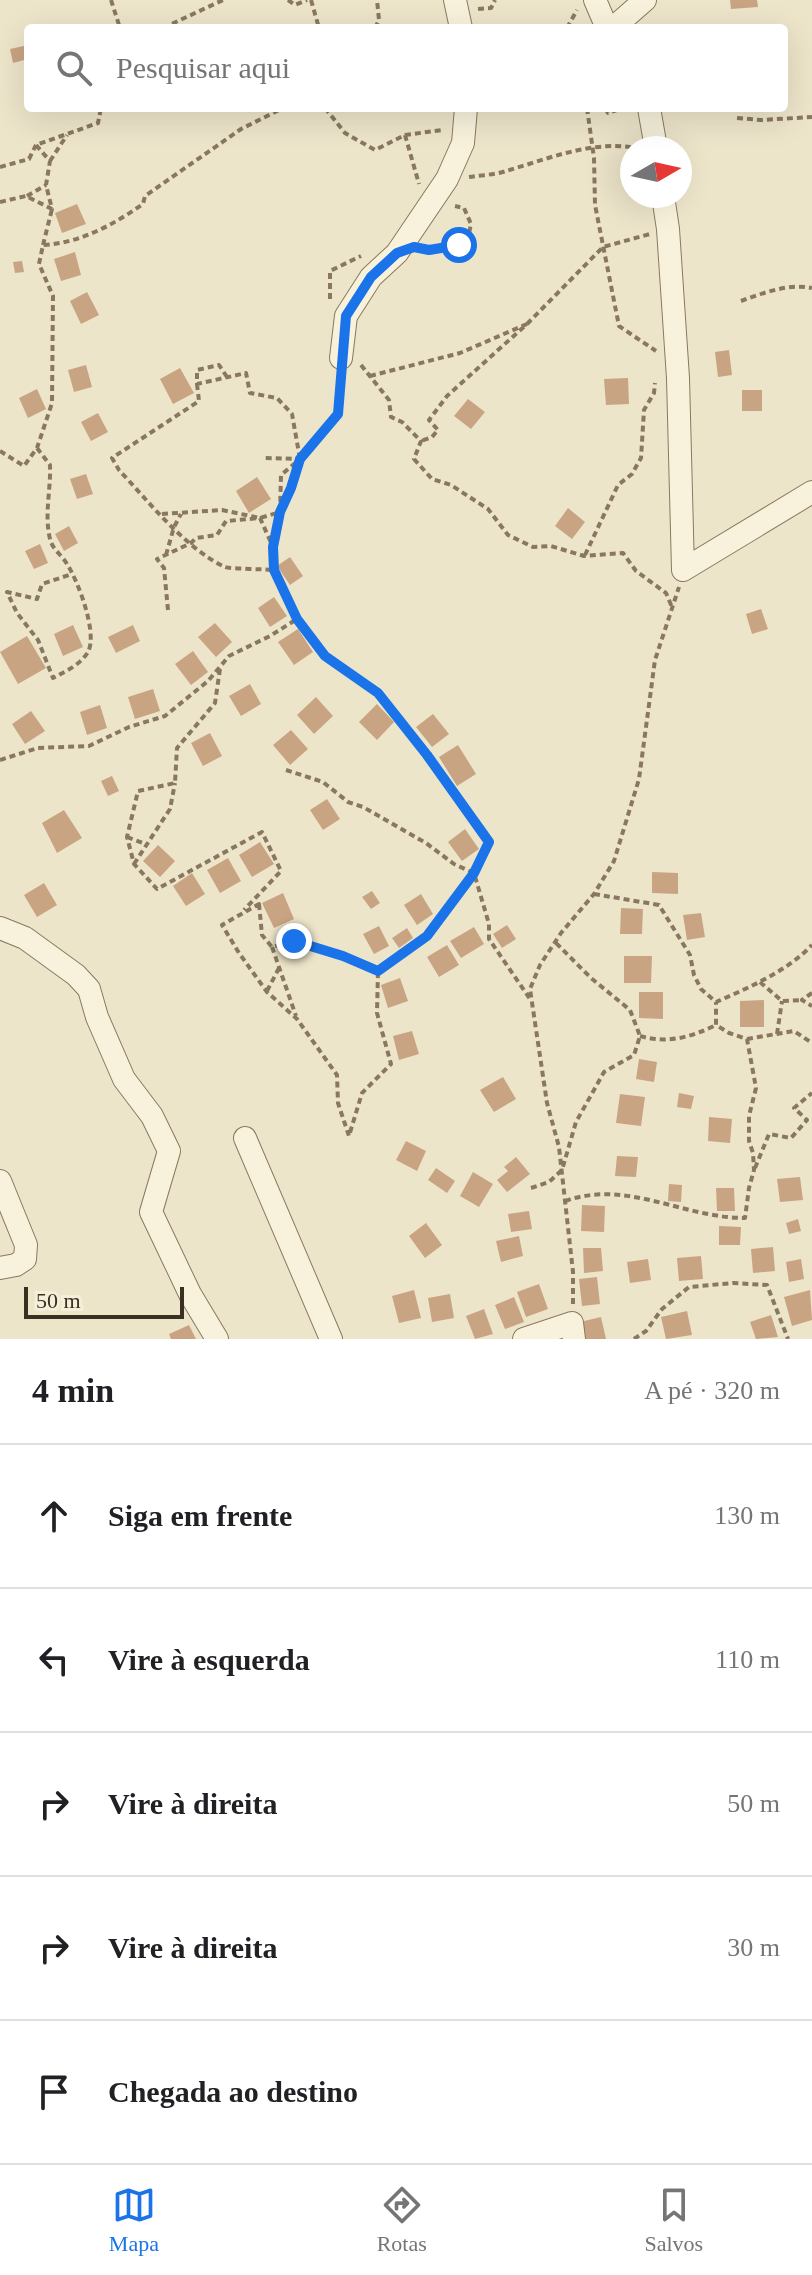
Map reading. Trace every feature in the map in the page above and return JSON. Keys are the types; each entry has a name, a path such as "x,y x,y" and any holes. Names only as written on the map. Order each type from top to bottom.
{"street":[{"path":"455,0 460,24"},
{"path":"615,24 645,0"},
{"path":"586,4 606,24"},
{"path":"650,112 654,136"},
{"path":"342,352 346,316 371,277 397,253 447,179 463,143 465,117"},
{"path":"665,208 675,344 683,570 812,492"},
{"path":"0,928 25,938 76,975 89,989 124,1079 152,1116 169,1151 151,1212 190,1294 217,1339"},
{"path":"245,1138 331,1339"},
{"path":"0,1181 26,1245 25,1259 16,1265 0,1268"},
{"path":"524,1339 573,1331"}],"path":[{"path":"111,0 119,24"},
{"path":"172,24 223,0"},
{"path":"288,0 295,5 309,0 318,24"},
{"path":"377,0 377,24"},
{"path":"570,24 586,4"},
{"path":"0,167 29,159 36,145 98,123 100,112"},
{"path":"43,245 60,244 88,235 121,219 143,204 145,196 241,129 275,112"},
{"path":"328,112 345,133 375,150 405,135 465,117"},
{"path":"588,112 593,149 595,205 608,283 619,326 658,353 675,344"},
{"path":"737,118 812,117"},
{"path":"0,451 24,466 37,448 52,403 53,296 39,264 52,209 46,185 50,161 68,133"},
{"path":"330,311 330,271 359,256 374,258 414,247 445,248 459,245 468,238 471,224 464,208 419,196 419,176 405,135"},
{"path":"36,145 50,161"},
{"path":"447,179 503,173 562,152 620,146"},
{"path":"0,202 26,196 46,185"},
{"path":"26,196 52,209"},
{"path":"668,229 603,247 527,324 447,396 429,420 438,430 432,437 421,441 414,459 432,479 451,485 488,509 508,535 533,547 551,546 584,556 623,553 636,571 666,593 673,609"},
{"path":"741,301 773,291 803,286 812,288"},
{"path":"370,376 460,353 527,324"},
{"path":"342,352 370,376 389,400 391,417 402,422 421,441"},
{"path":"342,352 338,414 300,459 281,475 280,512 273,547 274,570 297,619 325,656 378,693 489,842 474,873 427,936 378,971"},
{"path":"227,377 219,365 197,370 199,401 112,458 119,470 174,527 228,569 248,567 274,570"},
{"path":"168,610 164,568 157,559 196,538 217,535 226,521 260,518 280,512 300,459 292,414 277,398 250,393 246,373 197,384"},
{"path":"584,556 618,485 632,474 641,458 644,410 654,393 655,380"},
{"path":"37,448 50,465 46,514 50,543 67,563 82,592 90,631 90,649 79,663 53,678 38,640 17,613 7,592 37,599 42,584 72,574"},
{"path":"265,458 300,459"},
{"path":"162,514 222,510 260,518"},
{"path":"166,555 181,514"},
{"path":"260,518 273,547"},
{"path":"573,1331 573,1272 562,1170 547,1103 530,989 540,965 555,942 594,894 614,861 639,779 655,660 683,570"},
{"path":"0,760 38,748 89,746 129,727 165,716 208,681 229,656 297,619"},
{"path":"134,864 170,809 177,748 215,703 220,667"},
{"path":"286,770 323,782 348,802 363,807 426,843 454,864 474,873 489,924 489,939 533,1003"},
{"path":"175,783 138,791 127,837 134,864 157,889 262,832 281,871 240,915"},
{"path":"127,837 148,845"},
{"path":"594,894 659,905 690,955 701,989 716,1002 716,1025"},
{"path":"297,1019 272,947 262,935 259,904 222,925 267,992 297,1019 337,1075 338,1103 349,1136 362,1093 391,1064 377,1013 378,971"},
{"path":"272,947 294,941 378,971"},
{"path":"531,1188 549,1182 562,1170 576,1122 604,1072 634,1055 640,1036 630,1010 591,978 555,942"},
{"path":"716,1002 760,982 812,945"},
{"path":"267,992 279,968"},
{"path":"760,982 782,1001 802,1000 812,993"},
{"path":"802,1000 812,1006"},
{"path":"777,1034 782,1001"},
{"path":"640,1036 654,1040 692,1037 716,1025"},
{"path":"716,1025 747,1039 794,1031 812,1043"},
{"path":"747,1039 756,1088 749,1116 754,1170"},
{"path":"565,1201 586,1194 626,1194 724,1218 745,1218 754,1170 769,1134 791,1138 807,1120 794,1108 812,1093"},
{"path":"634,1339 646,1331 662,1309 689,1287 733,1283 767,1285 788,1339"}],"building":[{"path":"730,0 757,0 758,7 731,9"},
{"path":"24,46 24,60 13,63 10,49"},
{"path":"77,204 86,224 62,233 55,213"},
{"path":"75,252 81,275 61,281 54,259"},
{"path":"22,261 24,272 15,273 13,262"},
{"path":"87,292 99,315 81,324 70,301"},
{"path":"729,350 732,375 718,377 715,352"},
{"path":"86,365 92,387 74,392 68,370"},
{"path":"180,368 194,393 173,404 160,379"},
{"path":"628,378 629,404 606,405 604,379"},
{"path":"37,389 46,409 28,418 19,398"},
{"path":"742,390 762,390 762,411 742,411"},
{"path":"468,399 485,412 471,429 454,416"},
{"path":"98,413 108,432 91,441 81,422"},
{"path":"86,474 93,494 77,499 70,479"},
{"path":"257,477 271,499 249,513 236,491"},
{"path":"568,508 585,522 572,539 555,526"},
{"path":"69,526 78,543 64,551 55,534"},
{"path":"40,544 48,563 34,569 25,551"},
{"path":"290,557 303,576 290,585 277,566"},
{"path":"274,597 287,616 270,627 258,608"},
{"path":"761,609 768,629 752,634 746,614"},
{"path":"215,623 232,642 216,657 198,637"},
{"path":"73,625 83,647 63,656 54,634"},
{"path":"133,625 140,641 116,653 108,637"},
{"path":"298,629 313,652 294,665 278,642"},
{"path":"27,636 46,668 18,684 0,652"},
{"path":"193,651 208,672 191,685 175,664"},
{"path":"250,684 261,704 241,716 229,696"},
{"path":"153,689 160,711 135,719 128,697"},
{"path":"316,697 333,716 314,734 297,715"},
{"path":"377,704 394,722 377,740 359,722"},
{"path":"100,705 107,728 87,735 80,712"},
{"path":"31,711 45,731 25,744 12,724"},
{"path":"433,714 449,734 432,747 416,727"},
{"path":"291,730 308,749 290,765 273,745"},
{"path":"210,733 222,756 203,766 191,743"},
{"path":"458,745 476,774 457,786 439,757"},
{"path":"112,776 119,791 108,796 101,781"},
{"path":"327,799 340,819 323,830 310,810"},
{"path":"64,810 82,838 57,853 42,823"},
{"path":"465,829 479,849 462,861 448,842"},
{"path":"260,842 274,864 252,877 239,855"},
{"path":"158,845 175,861 160,877 143,861"},
{"path":"228,858 241,881 220,893 207,870"},
{"path":"652,872 678,873 678,894 652,893"},
{"path":"192,873 205,894 186,906 173,886"},
{"path":"44,883 57,905 37,917 24,895"},
{"path":"372,891 380,903 371,909 362,897"},
{"path":"283,893 294,919 274,928 262,903"},
{"path":"421,894 433,914 417,925 404,905"},
{"path":"621,908 643,909 642,934 620,934"},
{"path":"701,913 705,937 687,940 683,915"},
{"path":"507,925 516,939 502,948 493,934"},
{"path":"379,926 389,946 374,954 363,934"},
{"path":"474,927 484,944 461,958 450,941"},
{"path":"407,928 413,938 399,948 392,938"},
{"path":"447,945 459,965 439,977 427,957"},
{"path":"624,956 652,956 651,983 624,983"},
{"path":"400,978 408,1001 388,1008 381,985"},
{"path":"639,992 663,992 663,1019 639,1018"},
{"path":"764,1000 764,1027 740,1027 740,1001"},
{"path":"412,1031 419,1054 399,1060 393,1036"},
{"path":"639,1059 657,1062 654,1082 636,1079"},
{"path":"503,1077 516,1099 494,1112 480,1090"},
{"path":"679,1093 694,1096 691,1109 677,1107"},
{"path":"620,1094 645,1097 641,1126 616,1123"},
{"path":"709,1117 732,1119 730,1143 708,1141"},
{"path":"406,1141 426,1151 417,1171 396,1160"},
{"path":"617,1156 638,1157 636,1177 615,1176"},
{"path":"516,1157 530,1174 507,1192 497,1180 508,1171 504,1167"},
{"path":"436,1168 455,1181 447,1193 428,1180"},
{"path":"473,1172 493,1184 479,1207 460,1196"},
{"path":"800,1177 803,1200 780,1202 777,1179"},
{"path":"669,1184 682,1185 681,1202 668,1201"},
{"path":"716,1188 734,1188 735,1211 717,1211"},
{"path":"582,1205 605,1206 604,1232 581,1231"},
{"path":"529,1211 532,1229 511,1232 508,1214"},
{"path":"798,1219 801,1231 789,1234 786,1223"},
{"path":"426,1223 442,1245 425,1258 409,1236"},
{"path":"719,1226 741,1227 740,1245 719,1245"},
{"path":"519,1236 523,1256 501,1262 496,1241"},
{"path":"773,1247 775,1271 753,1273 751,1249"},
{"path":"583,1248 601,1248 603,1271 584,1273"},
{"path":"701,1256 703,1279 679,1281 677,1258"},
{"path":"648,1259 651,1280 630,1283 627,1262"},
{"path":"801,1259 804,1279 789,1282 786,1262"},
{"path":"597,1277 600,1304 582,1306 579,1279"},
{"path":"539,1284 548,1309 526,1317 517,1292"},
{"path":"414,1290 421,1318 399,1323 392,1296"},
{"path":"810,1290 812,1320 792,1326 784,1297"},
{"path":"450,1294 454,1318 432,1322 428,1298"},
{"path":"514,1297 524,1322 505,1329 495,1305"},
{"path":"484,1309 493,1334 475,1339 466,1316"},
{"path":"687,1311 692,1335 666,1339 661,1317"},
{"path":"771,1315 778,1337 756,1339 750,1322"},
{"path":"601,1317 606,1339 584,1339 580,1322"},
{"path":"189,1325 196,1339 171,1339 169,1334"}],"route":[{"path":"294,941 378,971 427,936 474,873 489,842 378,693 325,656 297,619 274,570 273,547 280,512 300,459 338,414 346,316 371,277 397,253 414,247 429,250 459,245"}]}
